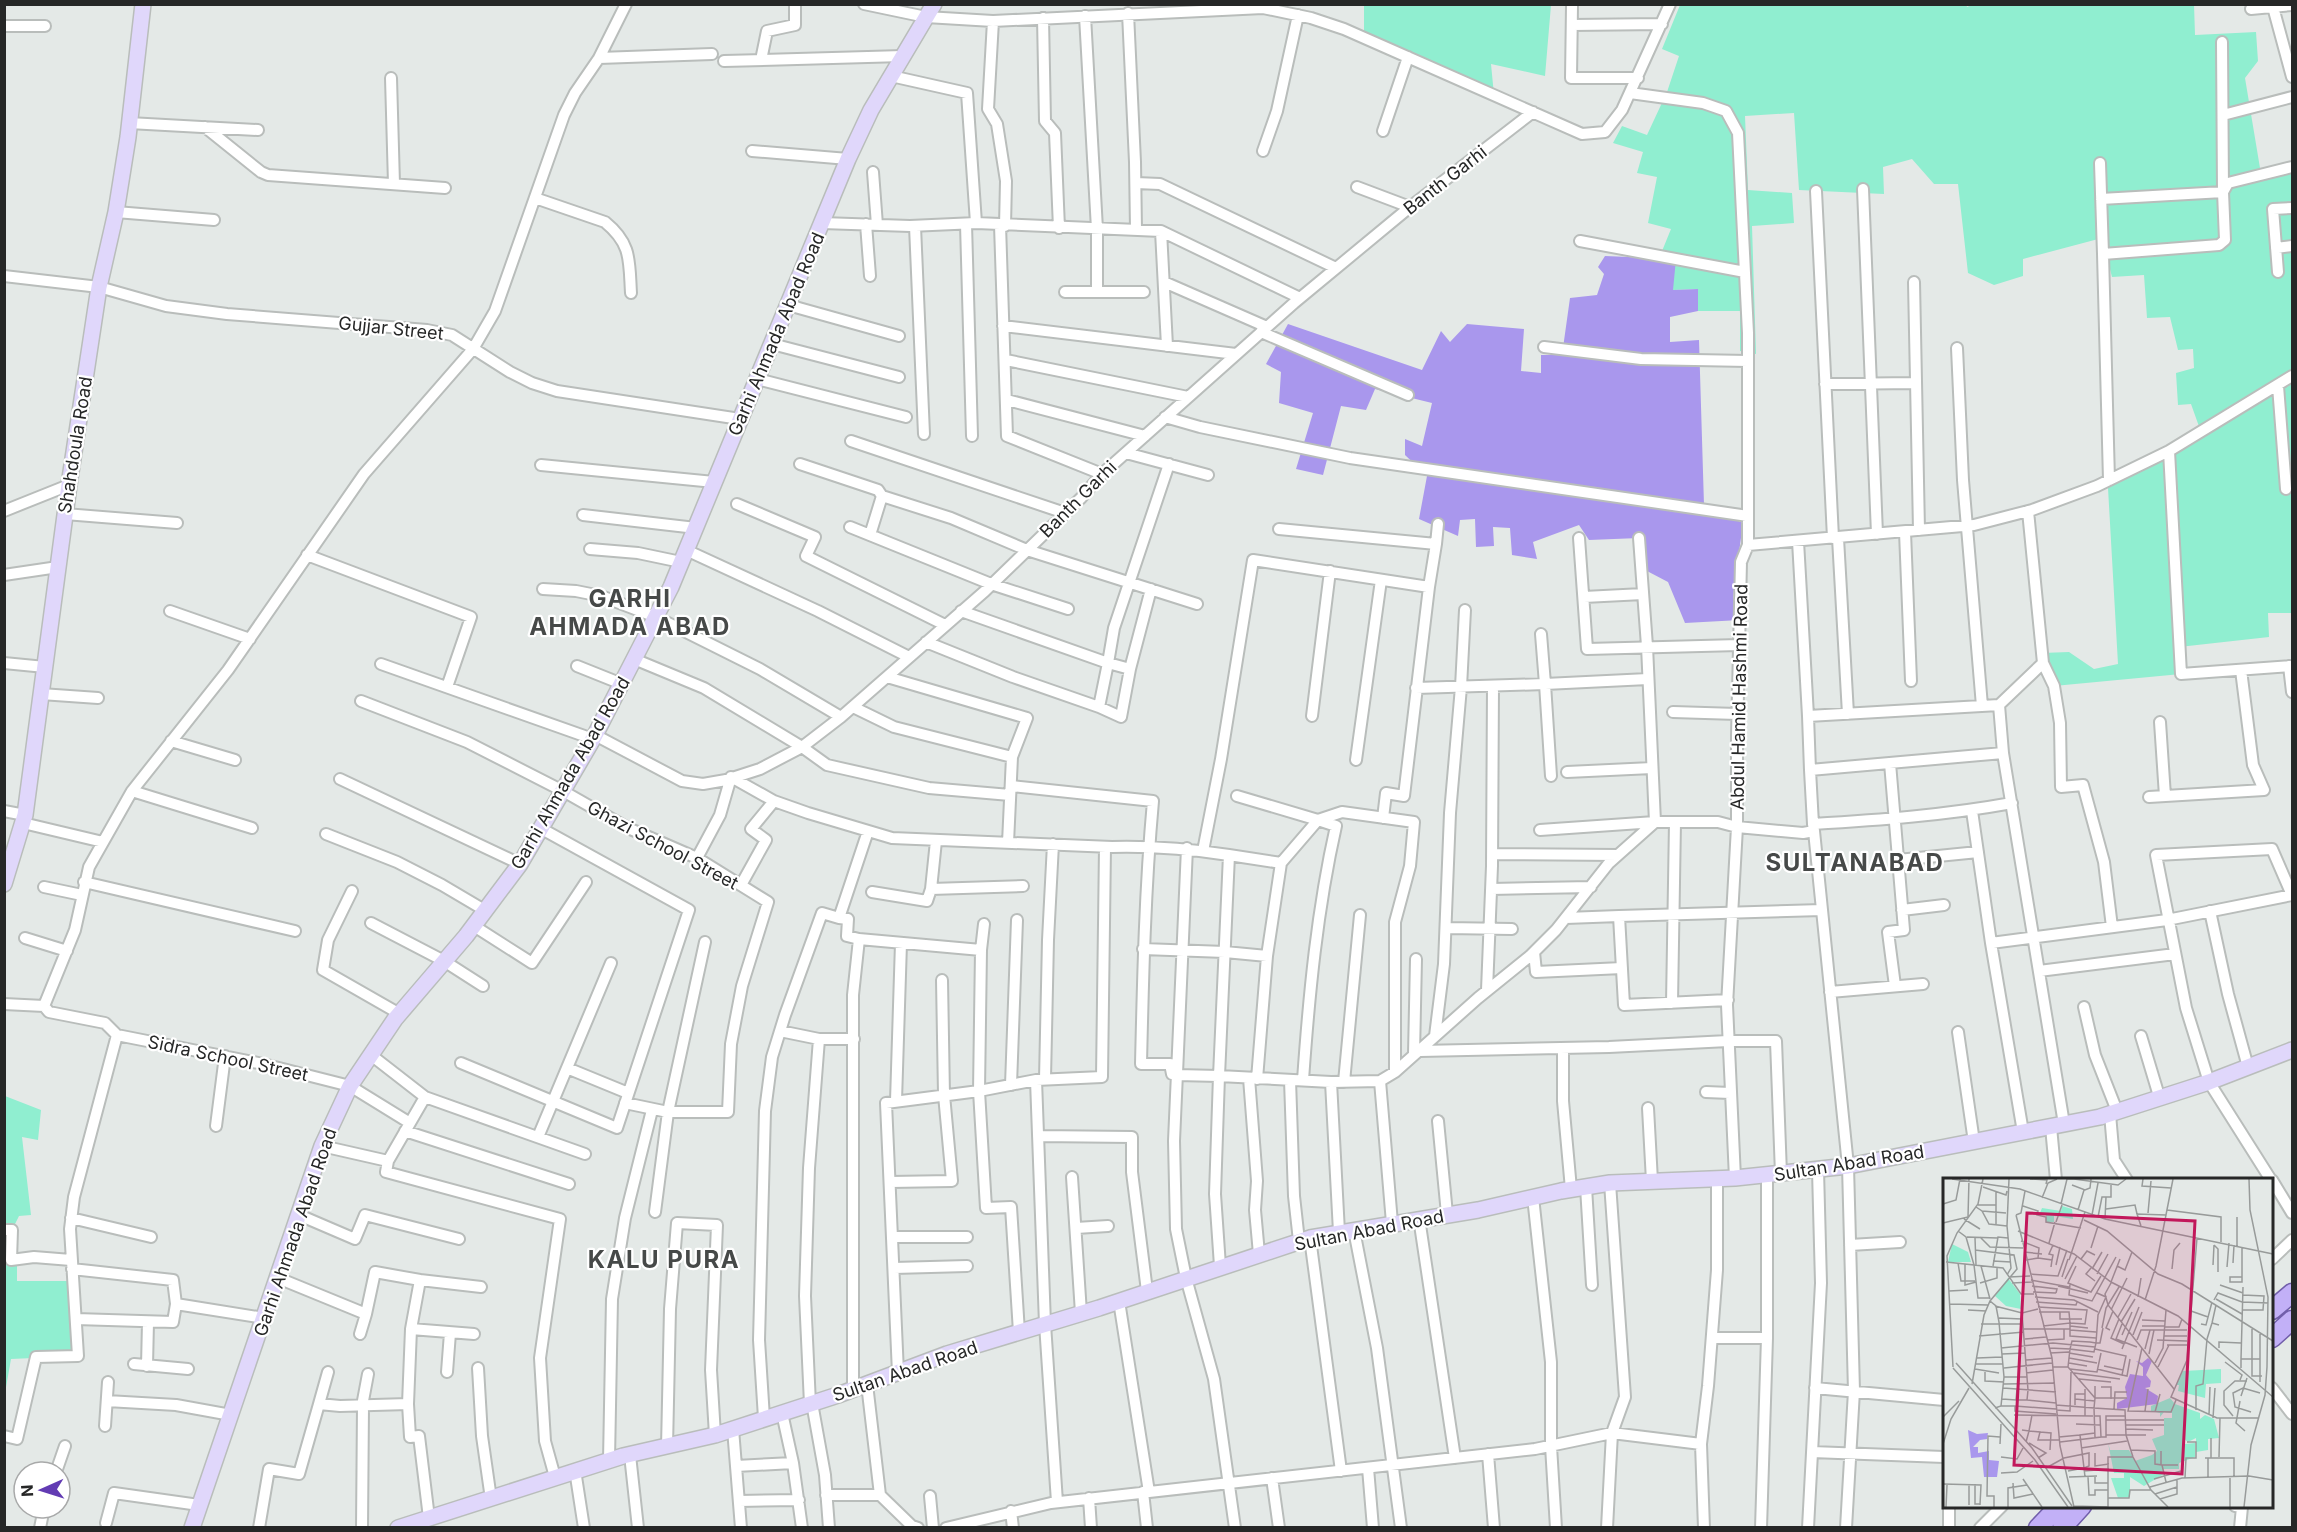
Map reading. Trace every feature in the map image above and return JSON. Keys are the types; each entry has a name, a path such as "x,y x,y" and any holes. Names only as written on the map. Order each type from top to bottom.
{"main road":[{"path":"2273,1308 2292,1293"},
{"path":"2273,1336 2292,1320"},
{"path":"2038,1527 2057,1508"},
{"path":"2062,1527 2080,1508"}],"street":[{"name":"Shahdoula Road","path":"5,882 24,819 69,485 99,287 116,212 143,4"},
{"path":"44,1006 75,930 89,867 132,790 228,670 364,474 473,349 495,311 564,115 575,93 599,58 626,4"},
{"path":"761,60 767,31 795,25 795,4"},
{"path":"864,4 993,21 1263,8 1298,15 1344,29 1582,134 1605,132 1622,110 1670,4"},
{"path":"2252,9 2292,5"},
{"path":"1572,6 1571,78 1638,78"},
{"path":"2273,7 2292,77"},
{"name":"Garhi Ahmada Abad Road","path":"192,1527 322,1146 350,1086 400,1014 486,911 520,864 594,737 684,556 848,159 871,110 930,11"},
{"path":"1128,13 1136,230"},
{"path":"1263,151 1277,111 1298,15"},
{"path":"1085,16 1097,229 1097,292"},
{"path":"1043,18 1045,121 1055,133 1059,228"},
{"path":"993,21 988,109 998,124 1006,181 1002,225 1007,436 1102,474"},
{"path":"1572,25 1662,24"},
{"path":"4,26 45,26"},
{"path":"2103,254 2219,245 2225,240 2222,42"},
{"path":"599,58 712,54"},
{"path":"724,61 903,56"},
{"path":"1383,131 1408,57"},
{"path":"891,76 967,93 971,224 972,436"},
{"path":"391,78 394,184"},
{"name":"Abdul Hamid Hashmi Road","path":"1540,830 1655,822 1718,822 1737,827 1741,562 1748,545 1748,361 1738,133 1726,111 1703,103 1630,93"},
{"path":"2223,115 2292,97"},
{"name":"Banth Garhi","path":"381,664 594,737 682,781 703,784 760,769 802,747 841,717 991,584 1102,474 1300,298 1410,207 1533,112"},
{"path":"129,123 258,130"},
{"path":"205,127 255,168 268,175 445,188"},
{"path":"752,151 848,159"},
{"path":"2100,163 2109,480"},
{"path":"2223,192 2228,183 2292,167"},
{"path":"873,172 877,225"},
{"path":"1136,183 1160,184 1336,268"},
{"path":"1357,187 1410,207"},
{"path":"1863,189 1877,534"},
{"path":"1816,191 1825,384 1848,714"},
{"path":"2101,199 2223,192"},
{"path":"535,198 605,222 614,230 629,252 631,293"},
{"path":"2278,272 2273,209 2292,208"},
{"path":"116,212 214,220"},
{"path":"822,223 915,226 971,224 1161,231 1300,298"},
{"path":"866,224 870,276"},
{"path":"915,226 924,434"},
{"path":"1161,231 1167,346"},
{"path":"1580,241 1745,272"},
{"path":"2276,248 2292,246"},
{"name":"Gujjar Street","path":"4,276 99,287 166,306 226,314 452,334 473,349 532,383 557,391 740,419"},
{"path":"1164,282 1408,395"},
{"path":"1914,282 1919,530"},
{"path":"1065,292 1144,292"},
{"path":"788,305 899,336"},
{"path":"1003,326 1236,354"},
{"path":"772,344 900,377"},
{"path":"1544,347 1641,359 1748,361"},
{"path":"1958,348 1963,480 1982,706"},
{"path":"1006,360 1188,397"},
{"path":"1748,545 1968,525 2028,512 2109,480 2169,451 2292,376"},
{"path":"757,380 906,417"},
{"path":"1825,384 1916,383"},
{"path":"2278,386 2286,489"},
{"path":"1007,400 1145,436"},
{"path":"1165,417 1200,427 1350,458 1748,516"},
{"path":"851,441 1065,513"},
{"path":"2169,451 2181,674 2291,666 2292,692"},
{"path":"1126,453 1208,475"},
{"path":"800,464 878,490 882,496 951,518 1027,550 1197,604"},
{"path":"1099,707 1114,628 1169,464"},
{"path":"541,465 714,482"},
{"path":"4,511 69,485"},
{"path":"870,535 882,496"},
{"path":"736,504 815,537 806,556 945,625"},
{"path":"2028,512 2043,663 2054,686 2060,723 2061,787 2083,785 2104,862 2112,927"},
{"path":"65,514 177,523"},
{"path":"583,515 696,528"},
{"path":"1383,818 1386,793 1404,796 1438,524"},
{"path":"850,527 991,584 1068,609"},
{"path":"1279,529 1436,544"},
{"path":"1905,532 1911,681"},
{"path":"1580,538 1587,649 1739,645"},
{"path":"634,659 704,688 802,747 827,765 929,788 1011,790 1153,801 1143,949 1141,1064 1170,1064 1172,1074 1177,1075 1331,1082 1380,1081 1395,1072 1487,990 1534,952 1566,918 1617,855 1655,822 1647,646 1639,538"},
{"path":"1798,541 1814,828 1848,1167 1854,1391 1846,1527"},
{"path":"590,549 684,556 818,610 909,657"},
{"path":"307,555 471,617 447,687"},
{"path":"1203,851 1221,759 1254,560 1430,586"},
{"path":"4,575 58,567"},
{"path":"1312,716 1330,571"},
{"path":"1356,760 1381,580"},
{"path":"543,589 576,591 601,596 656,616 760,669 841,717"},
{"path":"926,642 1121,717 1130,669 1151,589"},
{"path":"1584,597 1643,594"},
{"path":"1435,1036 1444,964 1450,813 1465,610"},
{"path":"170,611 250,639"},
{"path":"961,611 1130,669"},
{"path":"1541,634 1551,776"},
{"path":"4,663 45,667"},
{"path":"1808,716 1999,705 2043,663"},
{"path":"577,666 622,684"},
{"path":"2150,797 2264,790 2253,765 2241,670"},
{"path":"886,677 1027,718 1012,757 1008,843"},
{"path":"1416,688 1648,679"},
{"path":"1487,990 1492,854 1493,686"},
{"path":"41,694 98,698"},
{"name":"Ghazi School Street","path":"361,701 467,742 563,791 628,828 697,858 768,902 740,998 731,1044 728,1112 668,1112"},
{"path":"1999,705 2003,753 2039,971 2057,1125 2056,1178"},
{"path":"853,706 894,727 1012,757"},
{"path":"1673,712 1737,714"},
{"path":"2160,722 2165,796"},
{"path":"171,741 235,760"},
{"path":"1810,770 2003,753"},
{"path":"1890,763 1904,930 1888,932 1895,986"},
{"path":"1567,772 1652,768"},
{"path":"697,858 720,815 730,777 774,801 892,838 1187,848 1281,863"},
{"path":"340,779 520,864"},
{"path":"132,790 252,828"},
{"path":"1237,796 1335,826 1325,875 1312,973 1303,1080"},
{"path":"741,885 766,840 751,829 774,801"},
{"path":"1736,1178 1730,1093 1728,1000 1737,827 1803,833 1814,828 1972,811 2012,803"},
{"path":"4,810 24,819 103,842"},
{"path":"1972,811 1991,943 2023,1132"},
{"path":"1259,1254 1255,1210 1257,1181 1253,1078 1267,956 1281,863 1318,820 1342,812 1414,822 1410,866 1395,922 1395,1072"},
{"path":"1672,1003 1675,822"},
{"path":"461,1063 617,1128 689,910 542,829"},
{"path":"839,918 868,831"},
{"path":"326,834 397,861 486,911"},
{"path":"872,892 927,901 931,889 936,841"},
{"path":"1053,844 1038,1136 1045,1324 1056,1502"},
{"path":"898,1373 886,1103 979,1091 1040,1080 1102,1077 1105,847"},
{"path":"1187,848 1174,1141 1176,1228 1186,1278 1214,1379 1235,1527"},
{"path":"1991,943 2167,920 2292,896 2272,849 2156,855 2167,920 2186,1008 2209,1082 2270,1178"},
{"path":"1898,860 1978,852"},
{"path":"1492,854 1617,855"},
{"path":"1220,1266 1215,1194 1229,855"},
{"path":"84,882 295,931"},
{"path":"474,926 532,963 586,882"},
{"path":"931,889 1023,886"},
{"path":"44,887 82,895"},
{"path":"1491,889 1591,887"},
{"path":"352,891 328,940 323,970 400,1014"},
{"path":"1902,910 1944,906"},
{"path":"1566,918 1822,910"},
{"path":"2210,911 2228,994 2248,1067"},
{"path":"764,1418 759,1340 765,1111 772,1057 822,913 848,919 847,936 859,939 981,950"},
{"path":"1344,1082 1360,915"},
{"path":"1619,916 1624,1005 1728,1000"},
{"path":"1011,1085 1017,920"},
{"path":"371,923 444,961 483,986"},
{"path":"984,924 981,950 979,1091 986,1208 1011,1207 1019,1332"},
{"path":"1446,928 1512,929"},
{"path":"25,938 66,951"},
{"path":"859,939 853,996 860,1387 880,1496 914,1527"},
{"path":"655,1212 668,1112 705,942"},
{"path":"896,1101 901,943"},
{"path":"1143,949 1267,956"},
{"path":"1534,952 1536,972 1622,968"},
{"path":"2039,971 2175,954"},
{"path":"1416,958 1417,1053"},
{"path":"538,1137 611,963"},
{"path":"890,1182 952,1181 944,1095 942,980"},
{"path":"1830,992 1923,984"},
{"name":"Sidra School Street","path":"4,1004 44,1006 49,1012 105,1023 117,1035 225,1056 350,1086 408,1127 569,1184"},
{"path":"2084,1007 2095,1055 2113,1112 2114,1160 2126,1178"},
{"path":"780,1031 819,1039 854,1039"},
{"path":"1958,1032 1974,1142"},
{"path":"4,1436 17,1439 36,1357 78,1356 71,1265 71,1218 74,1197 117,1035"},
{"path":"2141,1036 2160,1096"},
{"path":"819,1039 809,1168 805,1296 811,1403 829,1527"},
{"path":"1417,1053 1776,1041 1774,1174 1761,1527"},
{"path":"1563,1048 1563,1101 1592,1285"},
{"name":"Sultan Abad Road","path":"398,1527 609,1460 715,1435 860,1387 947,1354 1305,1240 1610,1183 1736,1178 1848,1167 2113,1112 2209,1082 2292,1050"},
{"path":"371,1055 425,1096 585,1154"},
{"path":"216,1126 225,1056"},
{"path":"567,1068 652,1110 668,1112"},
{"path":"1290,1080 1294,1196 1305,1240 1341,1471"},
{"path":"1380,1081 1392,1223"},
{"path":"1331,1082 1347,1231 1377,1348 1401,1527"},
{"path":"1706,1092 1730,1093"},
{"path":"425,1096 388,1161 386,1172 560,1219 540,1358 545,1441 555,1477"},
{"path":"1648,1108 1652,1181"},
{"path":"609,1460 612,1299 625,1218 652,1110"},
{"path":"1438,1121 1447,1214"},
{"path":"1038,1136 1132,1137 1132,1172 1147,1291"},
{"path":"322,1146 388,1161"},
{"path":"1808,1527 1821,1283 1818,1170"},
{"path":"1072,1177 1081,1313"},
{"path":"1704,1527 1701,1444 1717,1270 1717,1179"},
{"path":"1607,1527 1612,1433 1625,1397 1610,1183"},
{"path":"2273,1183 2292,1213"},
{"path":"1533,1197 1551,1362 1551,1446 1556,1527"},
{"path":"299,1215 355,1239 365,1215 459,1239"},
{"path":"71,1218 151,1237"},
{"path":"1419,1218 1455,1458"},
{"path":"667,1447 670,1309 677,1223 717,1225 711,1370 715,1435"},
{"path":"1076,1228 1108,1226"},
{"path":"4,1230 12,1230 11,1260 34,1257 71,1265 173,1280 176,1304 173,1323 76,1319"},
{"path":"892,1237 966,1236"},
{"path":"2273,1257 2292,1240"},
{"path":"1850,1245 1900,1242"},
{"path":"894,1268 967,1266"},
{"path":"360,1334 375,1272 481,1287"},
{"path":"278,1278 366,1314"},
{"path":"420,1280 411,1329 408,1404 410,1437 419,1436 429,1518"},
{"path":"1119,1301 1146,1492 1147,1527"},
{"path":"176,1304 264,1318"},
{"path":"147,1366 148,1322"},
{"path":"411,1329 474,1334"},
{"path":"447,1372 450,1333"},
{"path":"1712,1338 1767,1338"},
{"path":"134,1364 188,1369"},
{"path":"478,1368 482,1436 490,1499"},
{"path":"259,1527 269,1469 299,1474 328,1372"},
{"path":"362,1527 363,1406 368,1374"},
{"path":"105,1426 108,1382"},
{"path":"1815,1388 1943,1400"},
{"path":"2273,1390 2292,1414"},
{"path":"107,1401 176,1405 231,1415"},
{"path":"319,1404 363,1406 408,1404"},
{"path":"782,1413 793,1463 802,1527"},
{"path":"733,1429 741,1527"},
{"path":"946,1527 969,1525 1011,1511 1056,1502 1393,1466 1551,1446 1612,1433 1701,1444"},
{"path":"60,1460 65,1446"},
{"path":"1812,1452 1943,1457"},
{"path":"1488,1454 1494,1527"},
{"path":"630,1455 638,1527"},
{"path":"736,1466 793,1463"},
{"path":"1368,1468 1374,1527"},
{"path":"575,1470 584,1527"},
{"path":"1272,1478 1279,1527"},
{"path":"106,1523 114,1493 199,1505"},
{"path":"826,1496 880,1496"},
{"path":"930,1496 933,1527"},
{"path":"1089,1498 1091,1527"},
{"path":"739,1501 799,1500"},
{"path":"1949,1508 1949,1527"},
{"path":"1980,1527 2000,1508"},
{"path":"2240,1527 2242,1508"},
{"path":"1011,1511 1012,1527"}],"green space":[{"path":"1966,4 1967,7 1974,4 2194,4 2195,35 2256,32 2258,61 2245,78 2261,174 2292,167 2292,613 2268,613 2269,637 2179,647 2181,674 2054,686 2042,653 2069,652 2094,669 2118,664 2108,488 2201,432 2191,404 2178,405 2176,373 2194,368 2193,349 2178,350 2170,317 2147,318 2144,275 2112,277 2102,238 2023,259 2023,276 1994,285 1968,273 1958,184 1934,184 1912,159 1883,167 1884,194 1799,190 1794,113 1745,116 1748,190 1792,193 1794,223 1752,226 1756,354 1740,351 1740,311 1698,311 1698,289 1673,290 1660,256 1671,229 1648,223 1657,177 1637,173 1643,152 1613,143 1622,126 1647,135 1667,92 1679,56 1662,49 1680,5"},
{"path":"1364,5 1551,5 1545,76 1491,64 1494,95 1364,38"},
{"path":"5,1096 41,1110 38,1140 22,1137 31,1215 19,1216 12,1230 17,1259 17,1281 73,1281 78,1356 11,1359 5,1393"}],"shaded area":[{"path":"1605,256 1676,259 1673,290 1698,289 1698,311 1670,317 1670,342 1699,340 1704,505 1743,523 1733,597 1740,620 1685,623 1668,582 1647,571 1639,538 1589,540 1579,525 1533,542 1537,559 1512,555 1510,528 1493,527 1494,546 1476,547 1475,519 1460,520 1458,536 1419,519 1427,476 1405,455 1405,439 1422,446 1432,403 1375,389 1366,410 1341,406 1323,475 1296,469 1313,413 1279,403 1281,372 1266,364 1288,324 1422,370 1441,331 1450,342 1467,324 1524,329 1521,371 1541,373 1541,355 1562,355 1570,298 1597,295 1604,274 1598,267"}],"district":[{"name":"GARHI AHMADA ABAD","path":"630,612"},
{"name":"SULTANABAD","path":"1855,862"},
{"name":"KALU PURA","path":"664,1259"}]}
